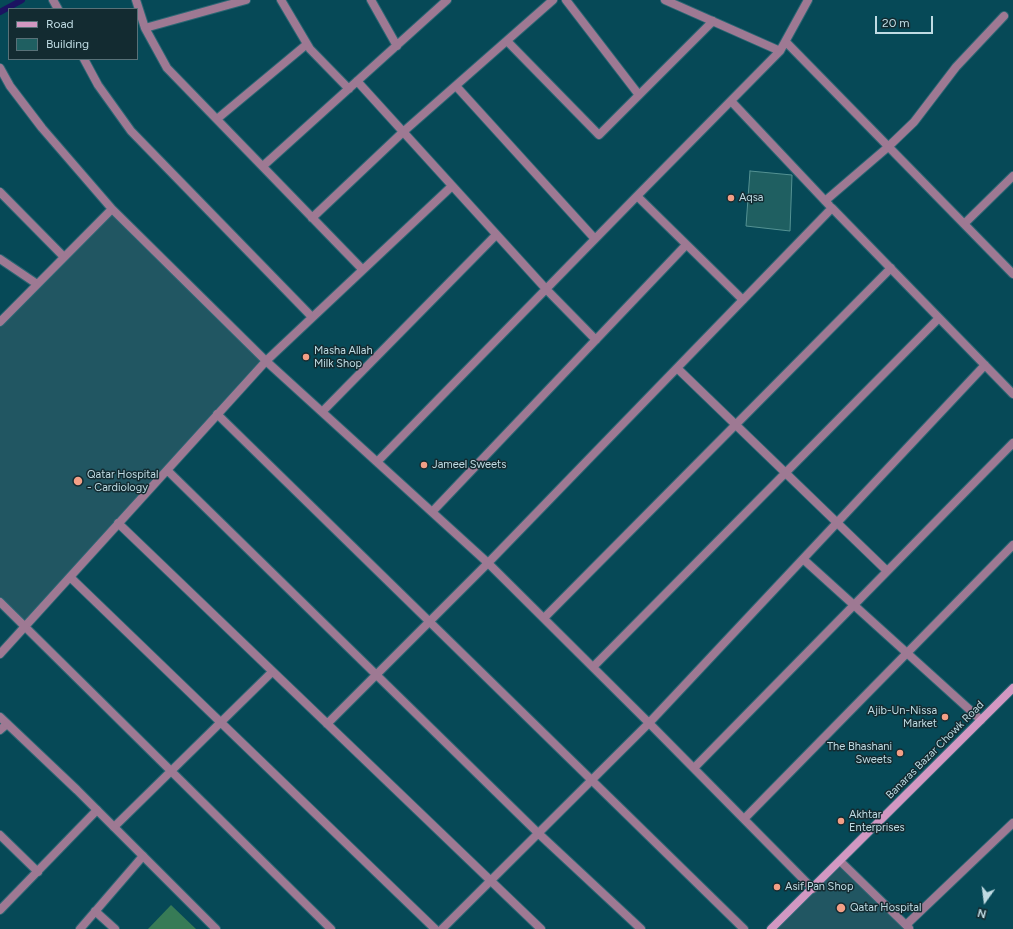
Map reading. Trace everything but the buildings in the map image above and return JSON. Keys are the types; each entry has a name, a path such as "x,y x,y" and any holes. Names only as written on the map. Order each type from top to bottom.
{"main road":[{"name":"Banaras Bazar Chowk Road","path":"771,929 813,889 1013,688"}],"street":[{"path":"136,0 145,28 167,68 362,270"},
{"path":"145,28 246,0"},
{"path":"281,0 307,44 349,88"},
{"path":"371,0 397,46"},
{"path":"263,166 447,0"},
{"path":"312,218 403,132 553,0"},
{"path":"566,0 639,96"},
{"path":"665,0 780,51"},
{"path":"377,462 780,51 807,4"},
{"path":"825,201 888,147 914,122 956,67 1004,16"},
{"path":"507,41 600,135 713,21"},
{"path":"786,42 1013,273"},
{"path":"217,119 307,44"},
{"path":"85,60 98,85 131,131 312,316"},
{"path":"0,68 10,86 42,128 112,209 266,361 488,563 813,889"},
{"path":"358,81 546,289 596,340"},
{"path":"456,86 595,239"},
{"path":"731,101 825,201 1013,394"},
{"path":"964,224 1013,176"},
{"path":"0,654 266,361 312,316 452,186"},
{"path":"0,192 64,257"},
{"path":"637,196 743,300"},
{"path":"327,724 488,563 832,208"},
{"path":"0,322 112,209"},
{"path":"322,412 496,234"},
{"path":"432,512 686,245"},
{"path":"0,259 38,284"},
{"path":"544,618 891,268"},
{"path":"593,667 939,318"},
{"path":"442,929 649,723 985,365"},
{"path":"677,368 887,571"},
{"path":"217,414 744,929"},
{"path":"694,768 1013,443"},
{"path":"167,470 538,833 641,929"},
{"path":"118,523 540,929"},
{"path":"744,819 1013,545"},
{"path":"803,559 981,720"},
{"path":"70,577 435,929"},
{"path":"0,602 331,929"},
{"path":"114,827 272,672"},
{"path":"0,717 97,810 216,929"},
{"path":"0,730 7,724"},
{"path":"0,910 97,810"},
{"path":"840,861 908,927 1013,822"},
{"path":"0,835 38,872"},
{"path":"80,929 142,856"},
{"path":"95,911 115,929"}],"shaded area":[{"name":"Qatar Hospital - Cardiology","path":"112,209 266,361 25,626 0,602 0,323"},
{"name":"Qatar Hospital","path":"840,861 912,929 770,929"}],"green space":[{"path":"171,905 196,929 148,929"}],"waterway":[{"path":"0,12 22,0"}],"place":[{"name":"Aqsa","path":"731,198"},
{"name":"Masha Allah Milk Shop","path":"306,357"},
{"name":"Jameel Sweets","path":"424,465"},
{"name":"Qatar Hospital - Cardiology","path":"78,481"},
{"name":"Ajib-Un-Nissa Market","path":"945,717"},
{"name":"The Bhashani Sweets","path":"900,753"},
{"name":"Akhtar Enterprises","path":"841,821"},
{"name":"Asif Pan Shop","path":"777,887"},
{"name":"Qatar Hospital","path":"841,908"}]}
